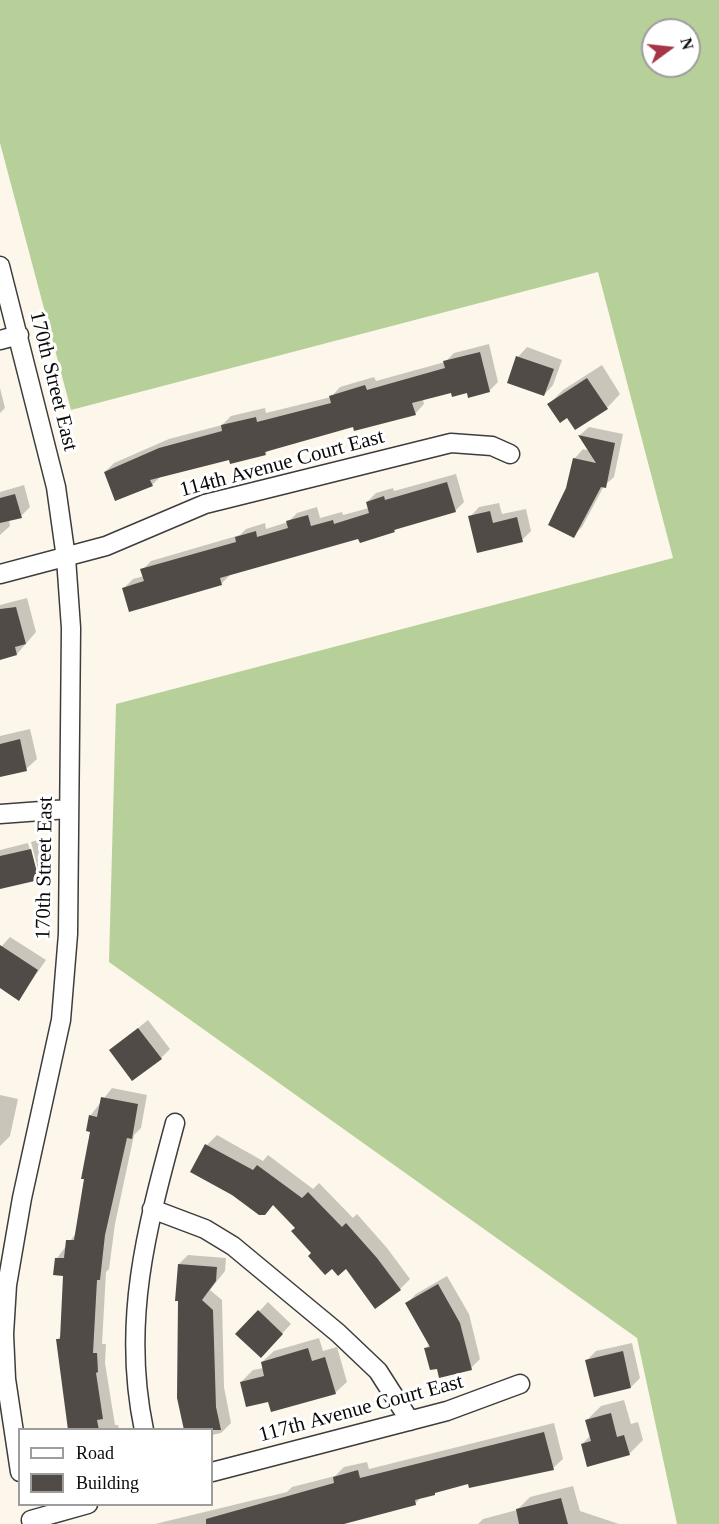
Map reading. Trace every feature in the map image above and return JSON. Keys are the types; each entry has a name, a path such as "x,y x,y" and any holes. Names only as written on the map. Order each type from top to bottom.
{"street":[{"name":"170th Street East","path":"0,266 56,487 66,558 71,628 68,934 61,1020 7,1241 4,1334 6,1379 18,1459"},
{"path":"0,340 19,335"},
{"name":"114th Avenue Court East","path":"0,574 106,546 205,504 451,443 492,446 510,454"},
{"path":"0,814 68,809"},
{"path":"144,1428 139,1403 135,1334 140,1263 175,1123"},
{"path":"152,1209 204,1229 233,1246 338,1333 378,1371 410,1421"},
{"name":"117th Avenue Court East","path":"213,1472 410,1421 520,1384"},
{"path":"30,1516 78,1506"}],"green space":[{"path":"0,0 719,0 719,1524 677,1524 637,1338 109,962 116,704 673,558 598,272 71,410 0,143"}],"building":[{"path":"480,352 490,392 468,398 467,393 452,397 451,393 412,403 416,415 354,431 353,427 230,464 229,460 150,480 153,486 115,501 104,472 159,448 222,431 221,425 256,417 257,422 331,403 329,396 365,385 367,390 445,368 443,361"},
{"path":"516,356 554,369 544,396 507,383"},
{"path":"587,378 608,409 575,430 567,418 560,423 547,404"},
{"path":"578,435 615,443 606,488 601,487 574,538 548,525 566,488 573,458 596,463"},
{"path":"447,482 456,512 394,530 395,532 360,543 358,539 220,578 222,585 129,612 122,588 144,581 140,569 236,542 235,537 256,531 257,537 288,528 286,521 308,515 311,526 333,520 334,524 369,513 366,502 384,496 385,500"},
{"path":"15,494 22,518 0,523 0,498"},
{"path":"490,511 493,523 517,517 523,542 477,553 468,516"},
{"path":"16,607 26,644 15,647 17,655 0,660 0,609"},
{"path":"20,739 27,771 0,777 0,744"},
{"path":"31,849 39,880 0,889 0,856"},
{"path":"0,945 38,970 19,1001 0,988"},
{"path":"138,1028 162,1059 132,1081 109,1050"},
{"path":"101,1097 138,1104 132,1139 127,1138 105,1235 100,1280 97,1280 93,1353 97,1353 98,1372 96,1373 103,1419 97,1420 99,1428 68,1428 56,1339 60,1339 63,1276 53,1275 55,1258 64,1258 66,1240 74,1240 84,1179 81,1179 90,1132 86,1131 89,1115 97,1117"},
{"path":"205,1144 253,1170 257,1165 302,1198 308,1192 342,1227 346,1223 401,1290 375,1309 346,1269 338,1276 332,1269 325,1275 308,1256 311,1253 291,1231 295,1228 273,1205 265,1215 259,1215 232,1195 190,1172"},
{"path":"178,1264 217,1267 216,1281 202,1300 213,1310 216,1407 221,1430 184,1428 177,1398 178,1301 175,1301"},
{"path":"438,1284 460,1323 472,1370 439,1378 437,1369 430,1370 424,1348 430,1347 405,1303"},
{"path":"258,1310 283,1334 261,1358 235,1334"},
{"path":"308,1348 312,1361 325,1357 336,1394 271,1412 268,1402 246,1407 240,1382 264,1376 261,1362"},
{"path":"623,1351 631,1388 594,1397 585,1360"},
{"path":"611,1413 617,1437 624,1435 630,1455 587,1467 581,1444 591,1441 585,1420"},
{"path":"544,1432 554,1470 469,1488 468,1484 415,1500 416,1505 344,1524 206,1524 206,1519 334,1483 333,1477 358,1470 360,1478"},
{"path":"561,1498 568,1524 519,1524 516,1509"}]}
